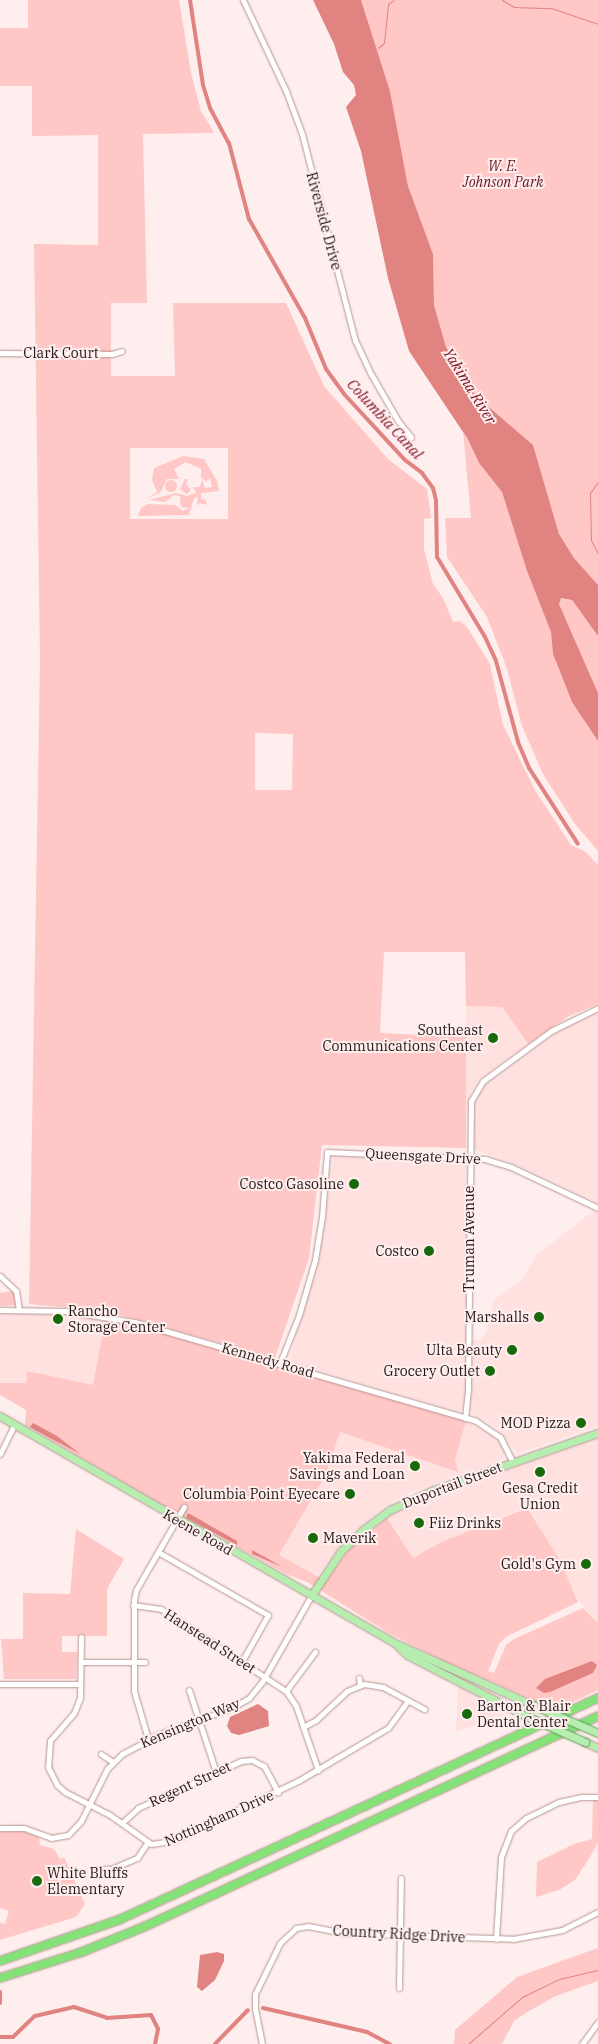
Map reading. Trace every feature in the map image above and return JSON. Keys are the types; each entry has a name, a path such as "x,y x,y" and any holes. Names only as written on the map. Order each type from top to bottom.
{"highway":[{"path":"0,1960 121,1919 598,1698"},
{"path":"0,1978 82,1952 146,1926 598,1716"}],"main road":[{"name":"Keene Road","path":"0,1416 177,1520 397,1644 598,1733"},
{"name":"Duportail Street","path":"311,1596 341,1551 380,1517 431,1491 598,1432"},
{"name":"Keene Road","path":"397,1644 407,1655 468,1687 522,1714 598,1748"},
{"path":"468,1687 474,1683 497,1689"}],"street":[{"name":"Riverside Drive","path":"243,0 286,91 302,134 356,340 380,390 411,437"},
{"name":"Clark Court","path":"0,353 112,354 122,351"},
{"name":"Truman Avenue","path":"465,1418 468,1387 470,1105 479,1085 556,1028 598,1008"},
{"name":"Queensgate Drive","path":"280,1363 299,1315 315,1260 322,1218 327,1152 469,1158 511,1167 598,1208"},
{"path":"0,1276 16,1291 19,1309"},
{"name":"Kennedy Road","path":"0,1310 65,1311 118,1319 280,1363 465,1418 496,1432 506,1445 512,1462"},
{"path":"0,1454 14,1425"},
{"path":"148,1740 138,1709 133,1662 133,1605 136,1590 184,1507"},
{"path":"158,1552 268,1615 241,1663"},
{"name":"Kensington Way","path":"0,1828 24,1828 51,1838 61,1837 78,1825 113,1762 148,1740 240,1704 257,1690 311,1596"},
{"name":"Hanstead Street","path":"133,1605 161,1609 286,1692 303,1727 318,1770"},
{"name":"Nottingham Drive","path":"81,1637 78,1706 54,1734 48,1747 48,1767 55,1786 122,1823 147,1843 172,1841 278,1792 388,1728 408,1700"},
{"path":"286,1692 315,1652"},
{"path":"81,1662 145,1662"},
{"path":"359,1678 360,1685"},
{"path":"0,1684 80,1684"},
{"path":"303,1727 316,1720 347,1691 360,1685 383,1687 424,1709"},
{"path":"189,1690 216,1772"},
{"path":"101,1754 113,1762"},
{"name":"Regent Street","path":"122,1823 138,1808 241,1761 252,1760 267,1770 278,1792"},
{"path":"496,1939 501,1856 512,1831 526,1818 559,1802 581,1797 598,1797"},
{"path":"99,1869 111,1869 136,1858 147,1843"},
{"path":"400,1988 401,1878"},
{"name":"Country Ridge Drive","path":"262,2044 254,1997 280,1943 289,1932 308,1926 340,1933 400,1933 496,1939 550,1933 578,1924 598,1912"},
{"path":"582,2044 598,2022"}],"shaded area":[{"path":"313,0 361,0 390,91 408,186 433,254 434,305 446,347 475,395 533,445 559,534 574,558 598,585 598,636 572,600 561,598 559,604 598,693 598,741 572,702 553,654 551,632 527,571 502,492 479,463 467,438 409,351 388,278 361,151 346,107 356,95 354,85 343,72 334,44"},
{"path":"466,1006 502,1007 528,1044 481,1078 471,1093 466,1112"},
{"path":"598,1012 598,1203 512,1163 472,1149 474,1101 483,1086 570,1023"},
{"path":"333,1155 466,1163 466,1405 462,1410 456,1411 288,1362 317,1266"},
{"path":"593,1211 598,1213 598,1426 517,1454 497,1428 470,1413 470,1339 480,1340 486,1332 494,1300 523,1278 536,1255"},
{"path":"0,1313 53,1313 105,1319 93,1386 27,1371 27,1383 0,1383"},
{"path":"466,1421 495,1436 504,1450 504,1459 410,1493 384,1507 346,1538 317,1576 279,1555 325,1476 340,1432 457,1471 455,1460"},
{"path":"33,1423 57,1436 80,1454 30,1427"},
{"path":"598,1438 598,1623 578,1600 560,1560 528,1510 524,1508 441,1542 413,1558 387,1518 433,1496"},
{"path":"188,1513 237,1541 237,1545 186,1518"},
{"path":"252,1550 279,1565 280,1566 252,1554"},
{"path":"592,1661 597,1665 593,1673 550,1692 544,1693 536,1688 545,1679"},
{"path":"458,1687 510,1713 456,1732"},
{"path":"258,1704 268,1711 269,1726 239,1735 231,1733 227,1726 230,1717"},
{"path":"217,1952 224,1954 224,1961 215,1980 202,1991 197,1987 200,1955"}],"green space":[{"path":"28,0 179,0 191,73 201,111 214,133 143,134 147,303 111,303 111,376 175,376 173,303 286,303 324,386 388,459 427,489 431,518 424,519 424,549 433,584 443,598 453,622 460,621 467,627 490,664 503,725 536,792 571,845 586,852 598,865 598,1004 569,1016 528,1044 502,1007 466,1006 465,952 384,952 380,1033 466,1037 466,1148 322,1145 309,1258 275,1358 105,1311 29,1304 40,660 34,244 98,245 98,135 32,136 32,86 0,86 0,28 28,28","holes":["130,448 228,448 228,519 130,519","255,733 293,734 292,790 255,790"]},
{"name":"W. E. Johnson Park","path":"361,0 598,0 598,585 574,558 559,534 533,445 475,395 446,347 434,304 433,254 408,186 390,91"},
{"path":"463,432 479,463 502,492 527,571 551,632 553,654 584,720 598,741 598,851 575,824 543,774 522,726 507,669 487,617 447,557 445,518 471,518"},
{"path":"183,456 204,459 217,481 219,491 201,493 201,499 206,500 207,505 200,503 197,506 198,497 194,498 189,515 138,516 141,508 148,504 175,505 183,511 189,508 181,507 180,496 174,495 165,502 149,500 176,493 187,496 196,493 193,487 200,487 202,479 205,488 212,487 210,478 206,482 201,477 201,469 186,462 174,469 179,479 167,479 160,493 147,498 157,492 152,480 154,468"},
{"path":"185,479 188,479 186,484 191,490 187,494 180,489"},
{"path":"173,480 176,481 176,491 169,492 166,491 165,484 166,481"},
{"path":"561,598 572,600 598,636 598,693 559,604"},
{"path":"13,1291 17,1305 0,1306 0,1293"},
{"path":"105,1319 150,1329 466,1421 455,1460 458,1472 340,1432 325,1476 279,1555 326,1581 350,1548 387,1518 413,1558 441,1542 527,1508 560,1560 578,1602 506,1637 499,1644 488,1671 494,1673 506,1645 514,1639 583,1608 598,1623 598,1690 556,1710 442,1660 392,1635 307,1582 286,1574 171,1510 25,1425 26,1410 0,1395 0,1383 26,1383 27,1371 93,1385"},
{"path":"76,1529 124,1559 107,1589 107,1636 62,1636 62,1652 77,1652 76,1679 4,1679 1,1639 23,1639 23,1593 70,1594"},
{"path":"593,1799 598,1800 598,1842 590,1857 575,1880 559,1890 536,1897 537,1862 574,1844 592,1839"},
{"name":"White Bluffs Elementary","path":"24,1831 39,1837 40,1845 54,1849 60,1859 64,1857 85,1904 76,1917 0,1940 0,1923 5,1924 9,1911 0,1908 0,1832"},
{"path":"598,1948 598,1981 556,1996 529,2011 514,2021 502,2044 454,2044 455,2030 517,1977"}],"waterway":[{"name":"Columbia Canal","path":"190,0 203,85 210,108 229,143 249,219 305,318 326,369 344,394 405,460 422,473 433,488 436,500 437,557 485,637 496,661 518,742 529,768 578,844"},
{"path":"378,48 384,43 388,4 394,0"},
{"path":"502,0 514,7 551,8 598,24"},
{"path":"598,482 590,493 591,540 598,554"},
{"path":"468,2044 522,1997 559,1979 598,1970"},
{"path":"0,1992 0,2003"},
{"path":"0,2037 13,2037 35,2016 74,2007 107,2018 151,2015 158,2029 155,2044"},
{"path":"263,2008 367,2032 390,2044"},
{"path":"215,2044 248,2010"}],"place":[{"name":"Southeast Communications Center","path":"493,1038"},
{"name":"Costco Gasoline","path":"354,1184"},
{"name":"Costco","path":"429,1251"},
{"name":"Marshalls","path":"539,1317"},
{"name":"Rancho Storage Center","path":"58,1319"},
{"name":"Ulta Beauty","path":"512,1350"},
{"name":"Grocery Outlet","path":"490,1371"},
{"name":"MOD Pizza","path":"581,1423"},
{"name":"Yakima Federal Savings and Loan","path":"415,1466"},
{"name":"Gesa Credit Union","path":"540,1472"},
{"name":"Columbia Point Eyecare","path":"350,1494"},
{"name":"Fiiz Drinks","path":"419,1523"},
{"name":"Maverik","path":"313,1538"},
{"name":"Gold's Gym","path":"586,1564"},
{"name":"Barton & Blair Dental Center","path":"467,1714"},
{"name":"White Bluffs Elementary","path":"37,1881"}],"water label":[{"name":"Yakima River","path":"470,386"}]}
